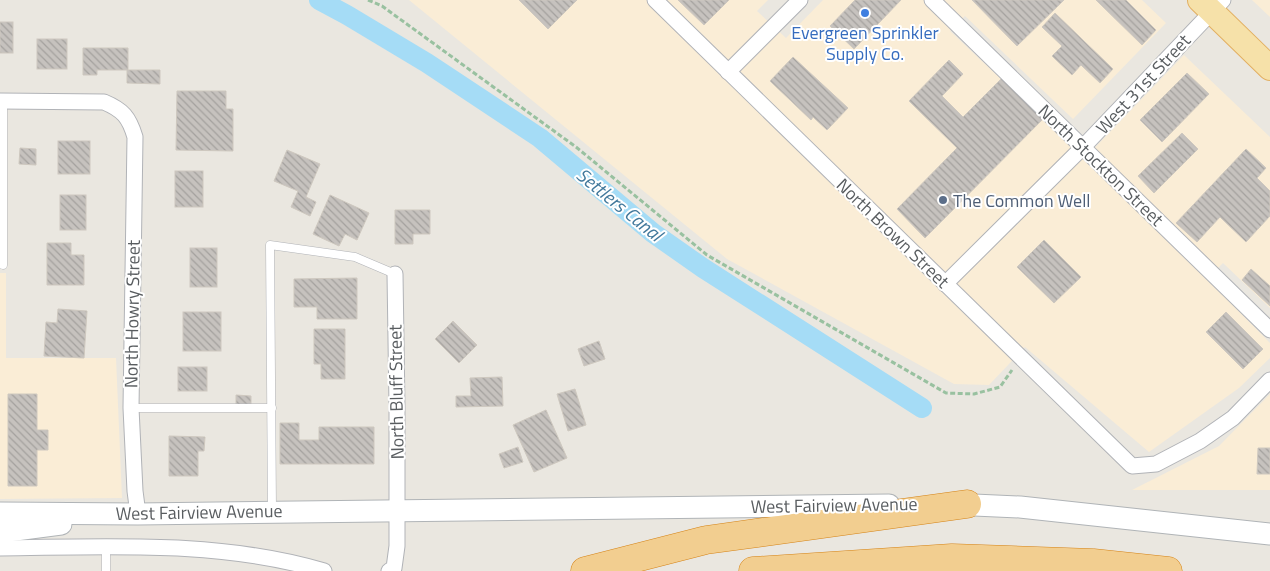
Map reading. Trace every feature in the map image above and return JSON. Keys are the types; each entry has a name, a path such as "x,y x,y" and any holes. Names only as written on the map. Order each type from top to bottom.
{"highway":[{"path":"585,571 706,540 967,504"},
{"path":"753,571 952,558 1093,563 1168,571"}],"main road":[{"path":"1212,4 1270,68"},
{"name":"West Fairview Avenue","path":"0,513 138,514 967,504 1133,518 1270,534"},
{"path":"0,532 138,514"}],"street":[{"name":"North Brown Street","path":"655,0 1132,466 1156,464 1200,441 1233,418 1270,380"},
{"path":"728,72 800,0"},
{"name":"North Stockton Street","path":"932,0 1270,330"},
{"name":"West 31st Street","path":"946,284 1083,148 1212,4"},
{"name":"North Howry Street","path":"2,101 104,102 117,108 126,116 135,137 131,408 138,514"},
{"name":"North Bluff Street","path":"395,274 397,510"},
{"path":"389,571 394,568 397,546 397,510"},
{"name":"West Fairview Avenue","path":"0,548 141,547 226,552 273,559 324,571"}],"lane":[{"path":"2,101 3,265"},
{"path":"272,511 270,245 355,257 395,274"},
{"path":"131,408 272,408"},
{"path":"106,547 106,571"}],"path":[{"path":"368,0 382,6 576,148 707,256 946,393 974,394 1000,388 1020,357"}],"shaded area":[{"path":"409,0 768,0 757,11 786,38 823,0 1142,0 1166,23 1073,119 965,16 950,31 1085,158 1184,55 1270,137 1270,308 1223,263 1207,279 1270,343 1270,358 1239,388 1149,452 1025,347 989,385 954,384 727,259"},
{"path":"1252,0 1270,0 1270,17"},
{"path":"0,273 6,273 6,358 116,358 122,498 0,499"},
{"path":"1270,394 1270,490 1132,490 1219,446"}],"building":[{"path":"519,0 577,0 548,29"},
{"path":"678,0 729,0 704,25"},
{"name":"Evergreen Sprinkler Supply Co.","path":"855,0 901,0 854,49 830,26"},
{"path":"972,0 1064,0 1017,46"},
{"path":"1096,0 1126,0 1156,30 1142,45"},
{"path":"1055,13 1113,69 1100,83 1081,65 1072,75 1052,56 1062,46 1042,27"},
{"path":"0,22 13,22 13,53 0,53"},
{"path":"37,39 67,39 67,69 37,69"},
{"path":"83,48 128,48 128,70 160,70 160,84 127,83 127,70 97,70 97,75 83,75"},
{"path":"793,57 848,108 827,130 813,117 811,120 770,81"},
{"path":"949,60 963,74 942,96 963,117 1005,75 1046,116 925,238 897,209 957,148 909,101"},
{"path":"1187,73 1209,94 1162,142 1140,120"},
{"path":"177,91 226,91 226,109 233,109 233,151 176,150"},
{"path":"1182,133 1198,149 1154,193 1138,176"},
{"path":"58,141 90,141 90,174 58,174"},
{"path":"20,148 36,149 36,165 19,164"},
{"path":"1246,149 1266,168 1257,178 1270,191 1270,216 1246,242 1220,217 1197,242 1176,223"},
{"path":"287,150 320,164 306,197 316,202 310,216 291,207 298,191 274,181"},
{"path":"175,171 203,171 203,207 175,207"},
{"path":"60,195 86,195 86,230 60,230"},
{"path":"330,195 369,213 357,240 345,234 339,246 313,234"},
{"path":"395,210 430,210 430,234 413,234 413,244 395,244"},
{"path":"1044,240 1081,277 1054,303 1017,267"},
{"path":"47,243 71,243 71,255 84,255 84,285 47,285"},
{"path":"190,248 217,248 217,287 190,287"},
{"path":"1251,269 1270,286 1270,306 1242,280"},
{"path":"357,278 357,319 317,319 317,307 294,307 294,279"},
{"path":"58,309 87,311 84,358 44,356 46,322 57,323"},
{"path":"183,312 221,312 221,351 183,351"},
{"path":"1226,312 1263,349 1243,369 1206,332"},
{"path":"453,321 477,345 459,363 435,339"},
{"path":"314,329 345,329 345,379 321,379 321,364 314,364"},
{"path":"599,341 605,359 584,366 578,349"},
{"path":"178,367 207,367 207,391 178,391"},
{"path":"502,377 503,406 456,407 456,396 471,396 470,378"},
{"path":"575,389 586,425 568,431 557,394"},
{"path":"8,394 37,394 37,430 48,430 48,450 37,450 37,486 8,486"},
{"path":"236,395 251,396 251,406 236,406"},
{"path":"546,410 567,458 534,472 513,425"},
{"path":"280,423 299,423 299,440 319,440 319,427 374,427 374,464 280,464"},
{"path":"169,436 205,437 204,451 198,451 198,476 169,476"},
{"path":"518,447 523,462 504,468 499,454"},
{"path":"1258,448 1270,448 1270,474 1257,474"}],"waterway":[{"name":"Settlers Canal","path":"319,0 427,63 540,138 653,233 703,268 922,408"}],"place":[{"name":"Evergreen Sprinkler Supply Co.","path":"865,13"},
{"name":"The Common Well","path":"943,200"}]}
